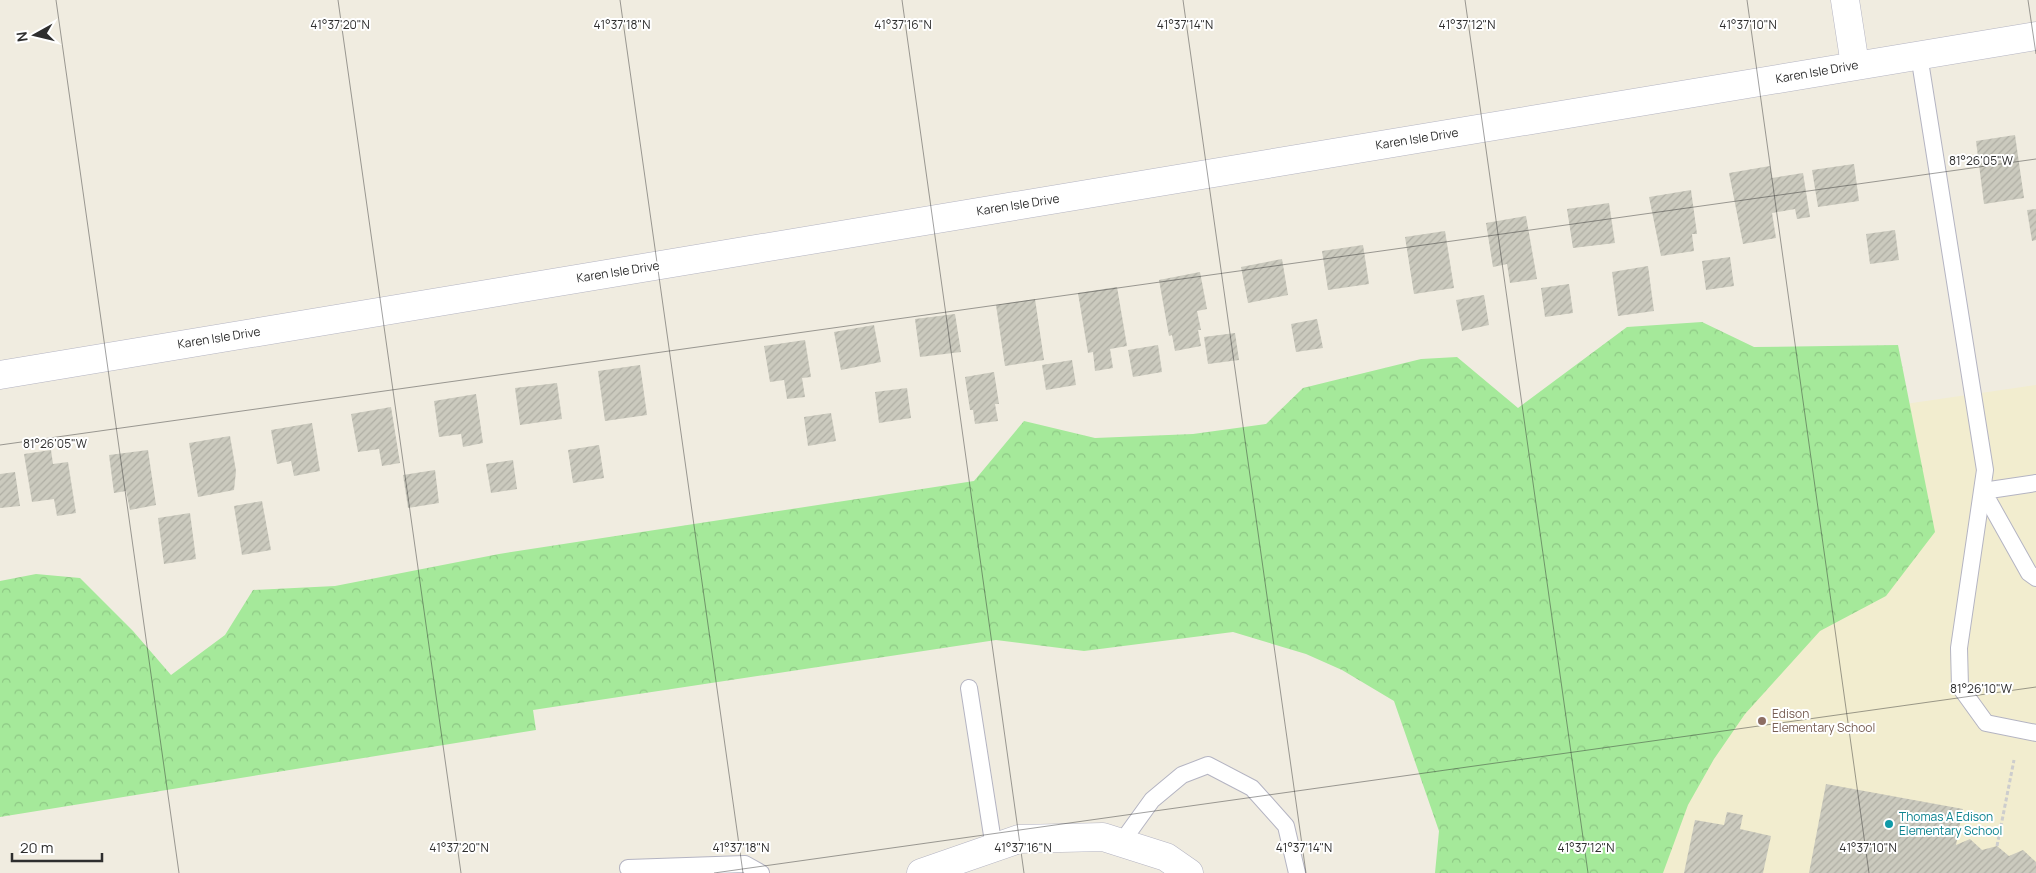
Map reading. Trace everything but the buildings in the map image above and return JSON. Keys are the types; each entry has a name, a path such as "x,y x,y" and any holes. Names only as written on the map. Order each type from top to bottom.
{"street":[{"path":"1845,0 1856,65"},
{"name":"Karen Isle Drive","path":"0,375 2036,36"},
{"path":"921,873 1019,839 1103,837 1166,857 1189,873"}],"lane":[{"path":"1919,55 1985,470 1959,648 1960,686 1986,723 2036,732"},
{"path":"1983,491 2036,483"},
{"path":"1983,491 2029,573 2036,578"},
{"path":"970,688 994,848"},
{"path":"1122,843 1152,800 1182,775 1208,765 1252,788 1286,826 1296,873"},
{"path":"628,868 745,864 761,873"}],"path":[{"path":"1997,846 2014,760"}],"shaded area":[{"name":"Edison Elementary School","path":"2036,385 2036,873 1509,873 1453,470"}],"green space":[{"path":"1702,322 1754,347 1898,345 1935,532 1886,596 1820,631 1745,714 1714,759 1688,805 1663,873 1435,873 1439,831 1394,701 1342,670 1306,654 1233,632 1084,651 996,640 533,710 536,730 0,817 0,581 36,574 80,578 133,631 171,675 225,635 253,590 335,586 499,554 974,481 1024,421 1095,438 1193,434 1266,424 1303,388 1421,359 1457,357 1518,408 1627,327"}],"place":[{"name":"Edison Elementary School","path":"1762,721"},
{"name":"Thomas A Edison Elementary School","path":"1889,824"}]}
